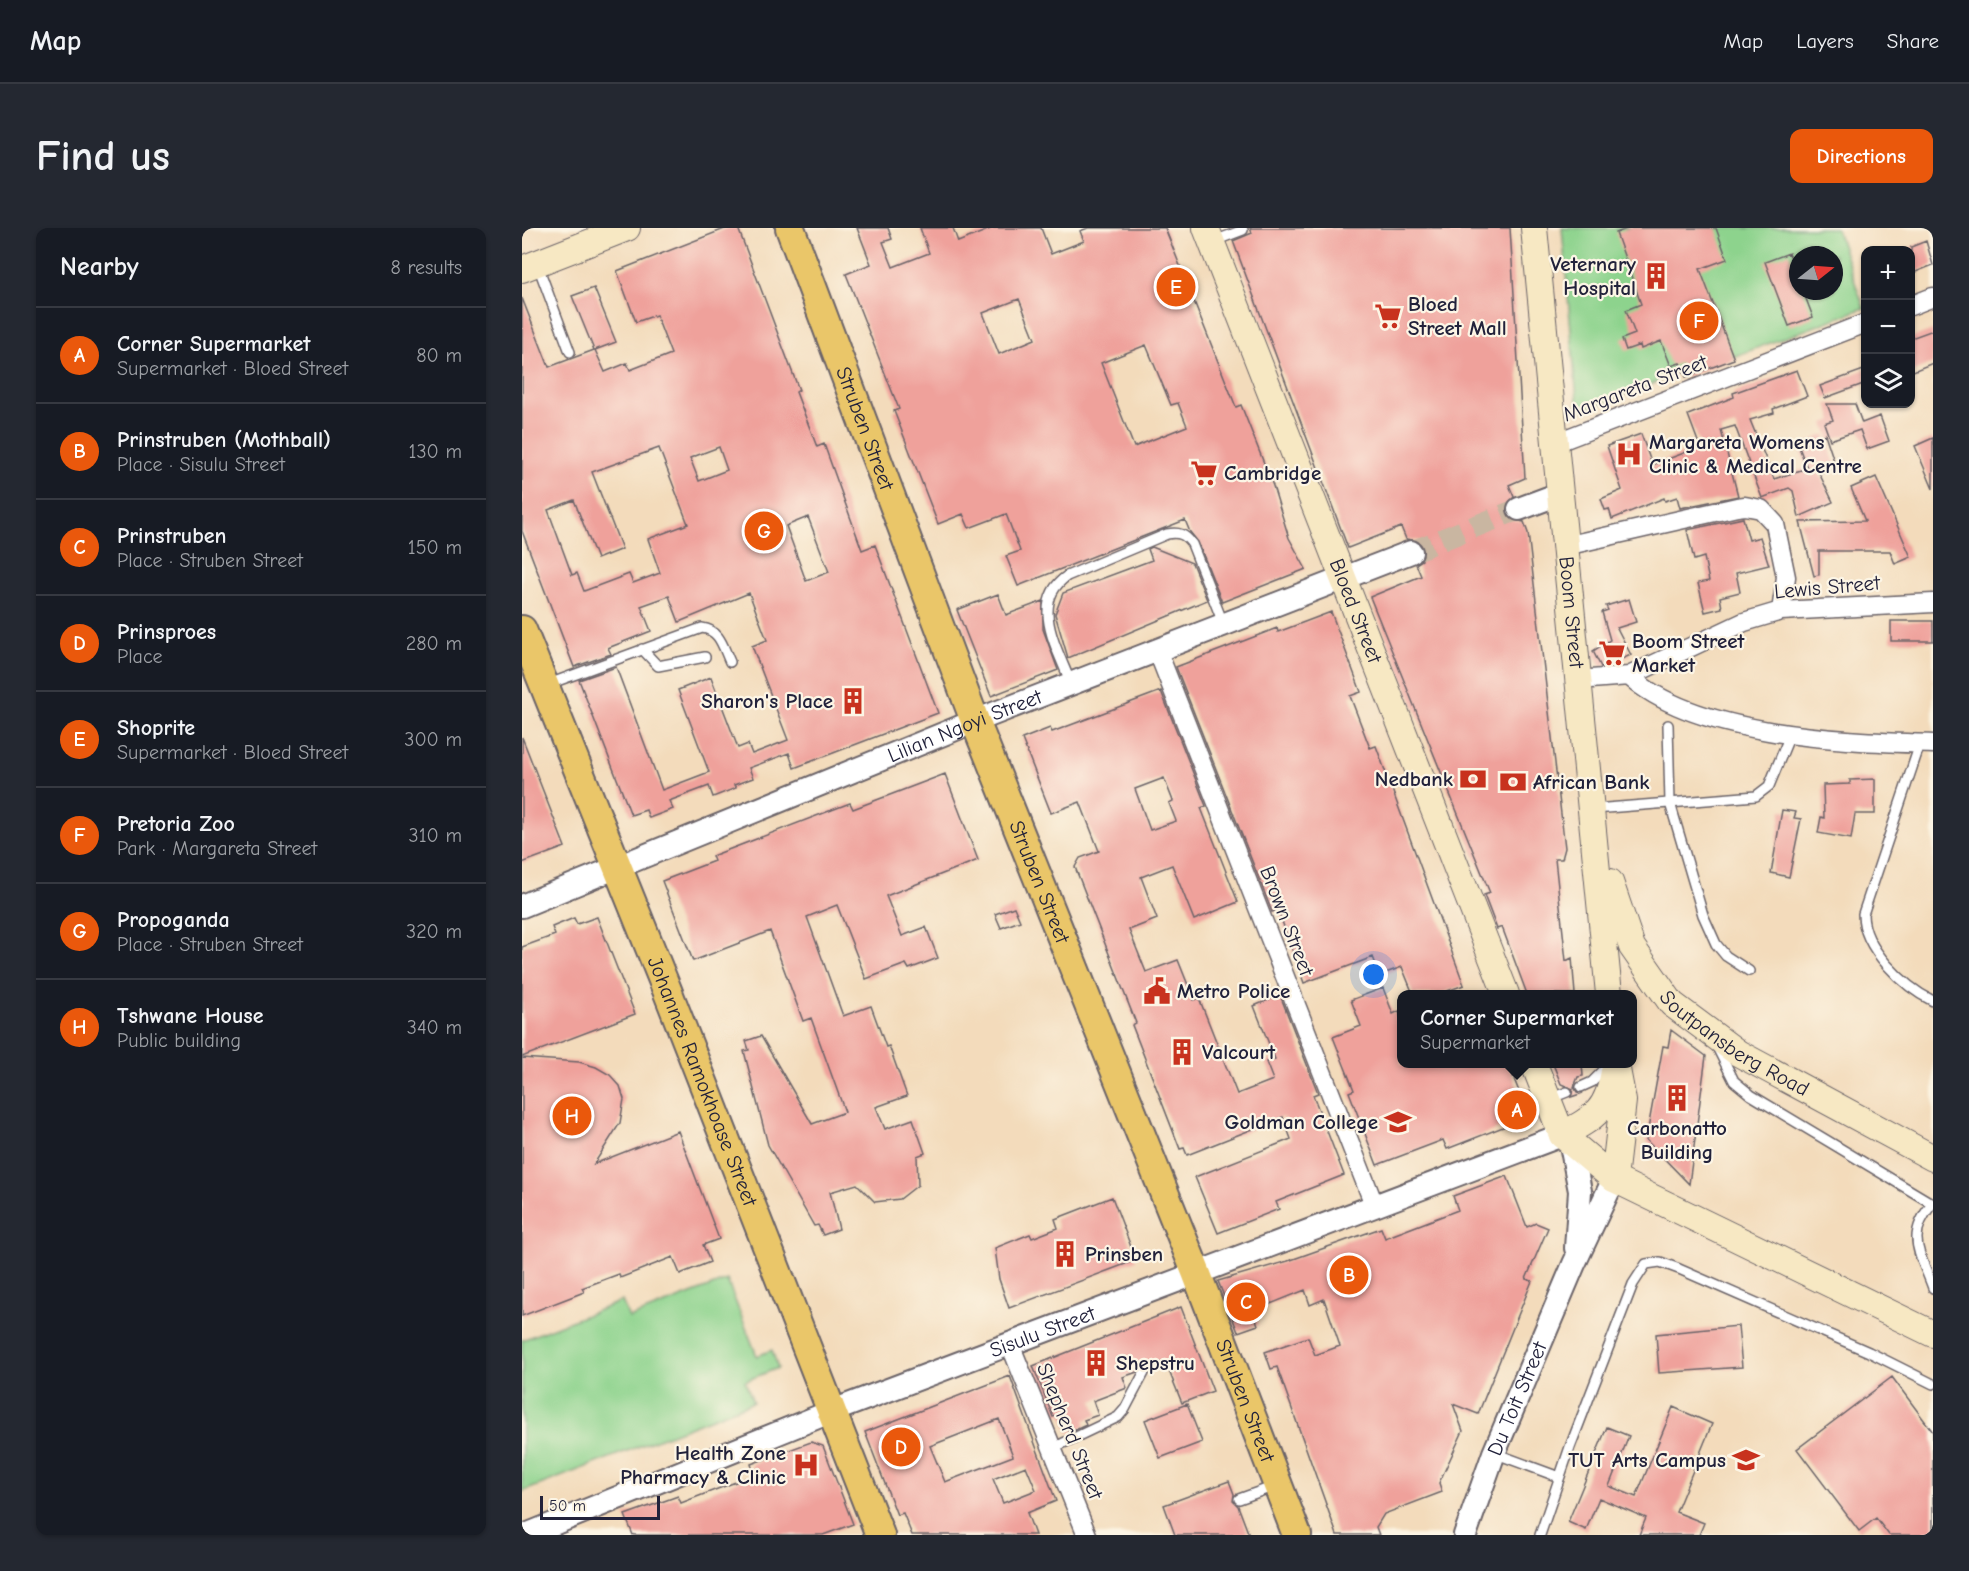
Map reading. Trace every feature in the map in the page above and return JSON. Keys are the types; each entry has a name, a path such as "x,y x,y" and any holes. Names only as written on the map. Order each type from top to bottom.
{"main road":[{"path":"530,266 627,228"},
{"name":"Struben Street","path":"790,228 975,721 1196,1272 1297,1535"},
{"name":"Boom Street","path":"1534,228 1609,990"},
{"name":"Bloed Street","path":"1209,235 1504,990"},
{"name":"Johannes Ramokhoase Street","path":"522,630 671,1001 879,1535"},
{"name":"Soutpansberg Road","path":"1593,819 1632,947 1647,973 1672,1004 1737,1053 1933,1158"},
{"path":"1537,1068 1557,1096 1567,1140 1614,1179 1933,1334"},
{"path":"1567,1140 1602,1108 1609,1095 1615,1068"},
{"path":"1614,1179 1623,1101 1617,1068"}],"street":[{"path":"1915,304 1933,297"},
{"name":"Margareta Street","path":"1555,443 1861,325"},
{"path":"1519,509 1559,494"},
{"path":"1565,546 1737,507 1753,506 1767,513 1775,524 1786,576 1781,611"},
{"name":"Lilian Ngoyi Street","path":"522,906 975,721 1158,652 1411,552"},
{"name":"Lewis Street","path":"1578,680 1629,676 1744,622 1781,611 1933,603"},
{"name":"Brown Street","path":"1158,652 1375,1207"},
{"path":"1629,676 1644,689 1678,705 1723,720 1790,735 1926,744"},
{"name":"Sisulu Street","path":"526,1535 830,1412 1196,1272 1567,1140"},
{"name":"Du Toit Street","path":"1567,1140 1580,1191 1574,1264"},
{"name":"Du Toit Street","path":"1465,1535 1494,1453 1574,1264 1614,1179"},
{"name":"Shepherd Street","path":"1010,1344 1087,1535"}],"lane":[{"path":"1209,235 1243,230"},
{"path":"530,266 570,352"},
{"path":"1071,684 1048,622 1047,608 1056,587 1067,576 1167,534 1187,536 1224,625"},
{"path":"544,686 702,628 718,636 730,662"},
{"path":"642,649 658,666 705,657"},
{"path":"1668,725 1670,803 1703,915 1710,932 1726,956 1749,971"},
{"path":"1593,819 1670,803 1748,798 1764,792 1790,735"},
{"path":"1926,744 1863,914 1863,925 1868,940 1883,962 1933,1001"},
{"path":"1713,1037 1723,1064 1734,1081 1751,1095 1933,1204 1920,1218 1916,1232 1933,1288"},
{"path":"1581,1087 1599,1076 1606,1068"},
{"path":"1540,1535 1558,1477 1633,1284 1642,1268 1654,1262 1679,1269 1818,1329 1933,1384"},
{"path":"1053,1448 1118,1417 1125,1409 1144,1373"},
{"path":"1494,1453 1558,1477"},
{"path":"1239,1499 1277,1485"}],"green space":[{"path":"1562,228 1836,228 1842,246 1789,246 1789,300 1843,300 1843,248 1861,299 1861,309 1690,373 1686,366 1670,372 1671,377 1578,412"},
{"path":"727,1280 757,1356 772,1350 778,1368 745,1381 753,1402 522,1492 522,1340 622,1301 629,1318"}],"building":[{"path":"727,228 738,228 799,390 796,392 817,447 824,444 862,550 875,545 938,713 794,768 789,753 749,768 753,778 734,785 736,788 713,797 709,786 669,801 673,809 649,818 646,810 631,815 579,680 616,667 662,790 709,772 678,690 711,677 738,748 748,744 752,754 788,740 752,646 767,640 749,593 679,622 669,596 641,606 651,631 608,648 611,654 574,667 522,531 522,298 549,367 594,350 572,296 594,288 616,342 595,350 605,372 627,363 630,370 671,354 656,315 636,322 617,271","holes":["719,447 727,470 699,481 690,458","659,448 688,524 648,539 660,573 633,583 629,574 584,591 577,573 572,575 548,510 574,500 597,559 622,549 592,472","808,517 829,572 806,581 786,526"]},
{"path":"857,228 888,228 892,239 883,242 893,267 929,253 920,228 953,228 958,242 993,228 1041,228 1051,254 1084,241 1080,231 1088,228 1165,228 1236,407 1241,405 1273,486 1289,538 1306,569 1222,602 1198,542 1190,532 1185,520 1018,586 1006,556 1020,551 1006,514 969,528 963,514 938,524 894,411 899,409 846,274 871,264","holes":["1019,299 1035,339 999,354 983,313","1146,345 1171,405 1178,403 1187,426 1134,447 1101,363"]},
{"path":"1250,228 1510,228 1525,478 1509,485 1514,497 1506,507 1510,519 1524,522 1528,533 1565,848 1562,859 1555,859 1566,961 1572,958 1575,990 1526,990 1502,927 1497,929 1484,895 1490,893 1370,597 1421,576 1416,564 1422,560 1424,548 1419,541 1406,539 1401,527 1348,548 1233,241 1252,233"},
{"path":"1629,228 1716,228 1727,259 1700,269 1734,359 1686,377 1680,363 1671,366 1661,341 1641,349 1640,345 1626,350 1622,339 1635,334 1626,310 1641,304 1616,233"},
{"path":"1926,241 1933,265 1915,272 1914,246"},
{"path":"1789,253 1789,300 1806,300 1813,317 1789,326 1765,262"},
{"path":"1933,330 1933,363 1915,370 1915,354 1915,337"},
{"path":"1797,370 1807,396 1773,409 1774,413 1750,420 1774,479 1807,468 1799,447 1825,434 1836,467 1819,473 1833,502 1799,517 1793,491 1789,488 1762,498 1735,426 1721,430 1738,496 1680,508 1677,497 1665,501 1664,498 1612,519 1609,509 1605,510 1601,499 1622,490 1607,446 1641,434 1652,465 1700,447 1688,415 1734,397 1733,393"},
{"path":"1861,371 1861,385 1825,398 1820,386"},
{"path":"1827,404 1855,404 1862,423 1880,416 1889,441 1867,449 1860,430 1830,440 1824,423 1833,420"},
{"path":"1933,438 1933,489 1915,446"},
{"path":"1876,477 1911,557 1895,564 1890,551 1819,551 1819,575 1814,576 1800,522 1865,521 1851,488"},
{"path":"1743,518 1749,540 1760,537 1769,565 1736,573 1740,592 1720,597 1722,608 1705,612 1698,583 1709,581 1704,557 1694,560 1687,530"},
{"path":"1152,547 1192,563 1207,600 1068,658 1055,614 1063,593 1152,560 1148,549"},
{"path":"998,594 1006,615 1043,601 1043,629 1058,670 991,696 957,610"},
{"path":"1629,599 1636,622 1617,628 1631,655 1601,667 1593,651 1610,640 1602,612 1608,610 1606,606"},
{"path":"1331,612 1361,692 1350,696 1370,748 1376,746 1464,985 1450,990 1411,990 1402,967 1380,975 1373,957 1304,983 1278,910 1272,912 1176,667 1277,628 1278,632"},
{"path":"1891,621 1933,621 1933,641 1891,641"},
{"path":"1161,691 1206,806 1201,808 1238,902 1194,920 1172,865 1141,877 1157,919 1129,930 1146,972 1178,960 1194,1000 1199,998 1237,1094 1273,1080 1266,1062 1275,1059 1254,1006 1280,995 1318,1093 1313,1095 1344,1175 1276,1202 1279,1209 1218,1233 1195,1177 1291,1139 1283,1117 1187,1155 1184,1148 1180,1149 1132,1025 1136,1023 1075,867 1080,858 1099,851 1080,802 1051,813 1022,739 1050,728 1052,732","holes":["1164,778 1173,801 1169,803 1176,821 1150,830 1135,789"]},
{"path":"522,737 565,847 522,863"},
{"path":"945,774 978,860 886,896 902,936 926,927 938,958 909,969 906,964 866,979 837,905 807,917 843,1016 871,1006 886,1047 889,1046 907,1096 876,1107 885,1129 913,1119 925,1153 917,1156 918,1185 900,1199 875,1202 857,1184 830,1192 839,1229 823,1235 818,1225 814,1226 768,1145 744,1051 749,1050 746,1041 761,1036 812,1124 845,1112 811,1018 803,1021 770,931 693,961 662,881 714,861 712,856 850,803 853,809"},
{"path":"1875,779 1875,814 1855,814 1851,839 1818,833 1821,817 1824,818 1823,785 1850,784 1850,780"},
{"path":"1782,810 1796,812 1794,818 1801,819 1789,877 1771,873"},
{"path":"1014,907 1020,921 1001,928 995,914"},
{"path":"597,917 635,1014 522,1057 522,947 555,935 552,927 574,918 577,924"},
{"path":"1383,988 1393,1014 1397,1012 1397,1068 1510,1068 1526,1109 1521,1120 1447,1149 1443,1140 1377,1165 1349,1092 1354,1090 1333,1037 1361,1026 1351,1000"},
{"name":"Carbonatto Building","path":"1671,1030 1706,1056 1689,1184 1646,1140 1663,1046 1668,1047"},
{"path":"522,1058 579,1062 596,1067 610,1075 620,1086 624,1099 620,1123 594,1164 678,1131 719,1239 703,1245 710,1262 680,1274 673,1257 620,1278 619,1274 582,1288 584,1292 522,1316"},
{"path":"1555,1068 1582,1068 1583,1076 1578,1077 1574,1087 1577,1092 1583,1093 1571,1097 1573,1089 1561,1084"},
{"path":"1507,1176 1527,1227 1536,1223 1548,1228 1526,1279 1532,1281 1478,1414 1453,1404 1463,1431 1439,1483 1442,1492 1384,1514 1376,1527 1379,1535 1337,1535 1277,1367 1271,1369 1265,1352 1308,1337 1315,1355 1340,1346 1324,1299 1310,1305 1305,1290 1253,1311 1258,1325 1238,1332 1218,1281 1288,1261 1381,1228 1385,1238 1458,1210 1453,1196"},
{"name":"Prinsben","path":"1112,1197 1136,1260 1009,1308 999,1279 995,1248 1030,1234 1032,1238 1058,1228 1055,1219"},
{"name":"Shepstru","path":"1181,1307 1213,1391 1182,1403 1165,1361 1148,1368 1141,1367 1137,1372 1123,1377 1127,1388 1093,1401 1098,1415 1084,1420 1086,1425 1069,1433 1062,1413 1053,1417 1033,1366"},
{"path":"1738,1326 1742,1367 1659,1373 1656,1334"},
{"path":"1010,1376 1056,1501 1027,1513 1035,1535 912,1535 903,1513 897,1515 865,1432","holes":["999,1419 1013,1456 945,1482 930,1446","1026,1466 1036,1490 1003,1503 993,1479"]},
{"path":"1892,1377 1933,1432 1933,1535 1889,1535 1876,1518 1859,1531 1797,1449"},
{"path":"1187,1404 1202,1442 1160,1458 1145,1420"},
{"path":"1673,1407 1712,1424 1676,1512 1704,1523 1699,1535 1639,1535 1646,1518 1599,1498 1586,1530 1568,1522 1607,1427 1629,1436 1609,1486 1636,1497"},
{"path":"811,1442 823,1446 853,1524 823,1535 633,1535 625,1515 678,1496 681,1503 754,1475 751,1464"},
{"path":"1229,1481 1234,1494 1233,1501 1238,1506 1249,1535 1175,1535 1164,1505"}],"tunnel":[{"path":"1411,552 1519,509"}],"place":[{"name":"Veternary Hospital","path":"1656,276"},
{"name":"Shoprite","path":"1176,287"},
{"name":"Bloed Street Mall","path":"1388,316"},
{"name":"Pretoria Zoo","path":"1699,321"},
{"name":"Margareta Womens Clinic & Medical Centre","path":"1629,454"},
{"name":"Cambridge","path":"1204,473"},
{"name":"Propoganda","path":"764,531"},
{"name":"Boom Street Market","path":"1612,653"},
{"name":"Sharon's Place","path":"853,701"},
{"name":"Nedbank","path":"1473,779"},
{"name":"African Bank","path":"1513,782"},
{"name":"Metro Police","path":"1157,991"},
{"name":"Valcourt","path":"1182,1052"},
{"name":"Carbonatto Building","path":"1677,1098"},
{"name":"Corner Supermarket","path":"1517,1110"},
{"name":"Tshwane House","path":"572,1116"},
{"name":"Goldman College","path":"1398,1122"},
{"name":"Prinsben","path":"1065,1254"},
{"name":"Prinstruben (Mothball)","path":"1349,1275"},
{"name":"Prinstruben","path":"1246,1302"},
{"name":"Shepstru","path":"1096,1363"},
{"name":"Prinsproes","path":"901,1447"},
{"name":"TUT Arts Campus","path":"1746,1460"},
{"name":"Health Zone Pharmacy & Clinic","path":"806,1465"}]}
